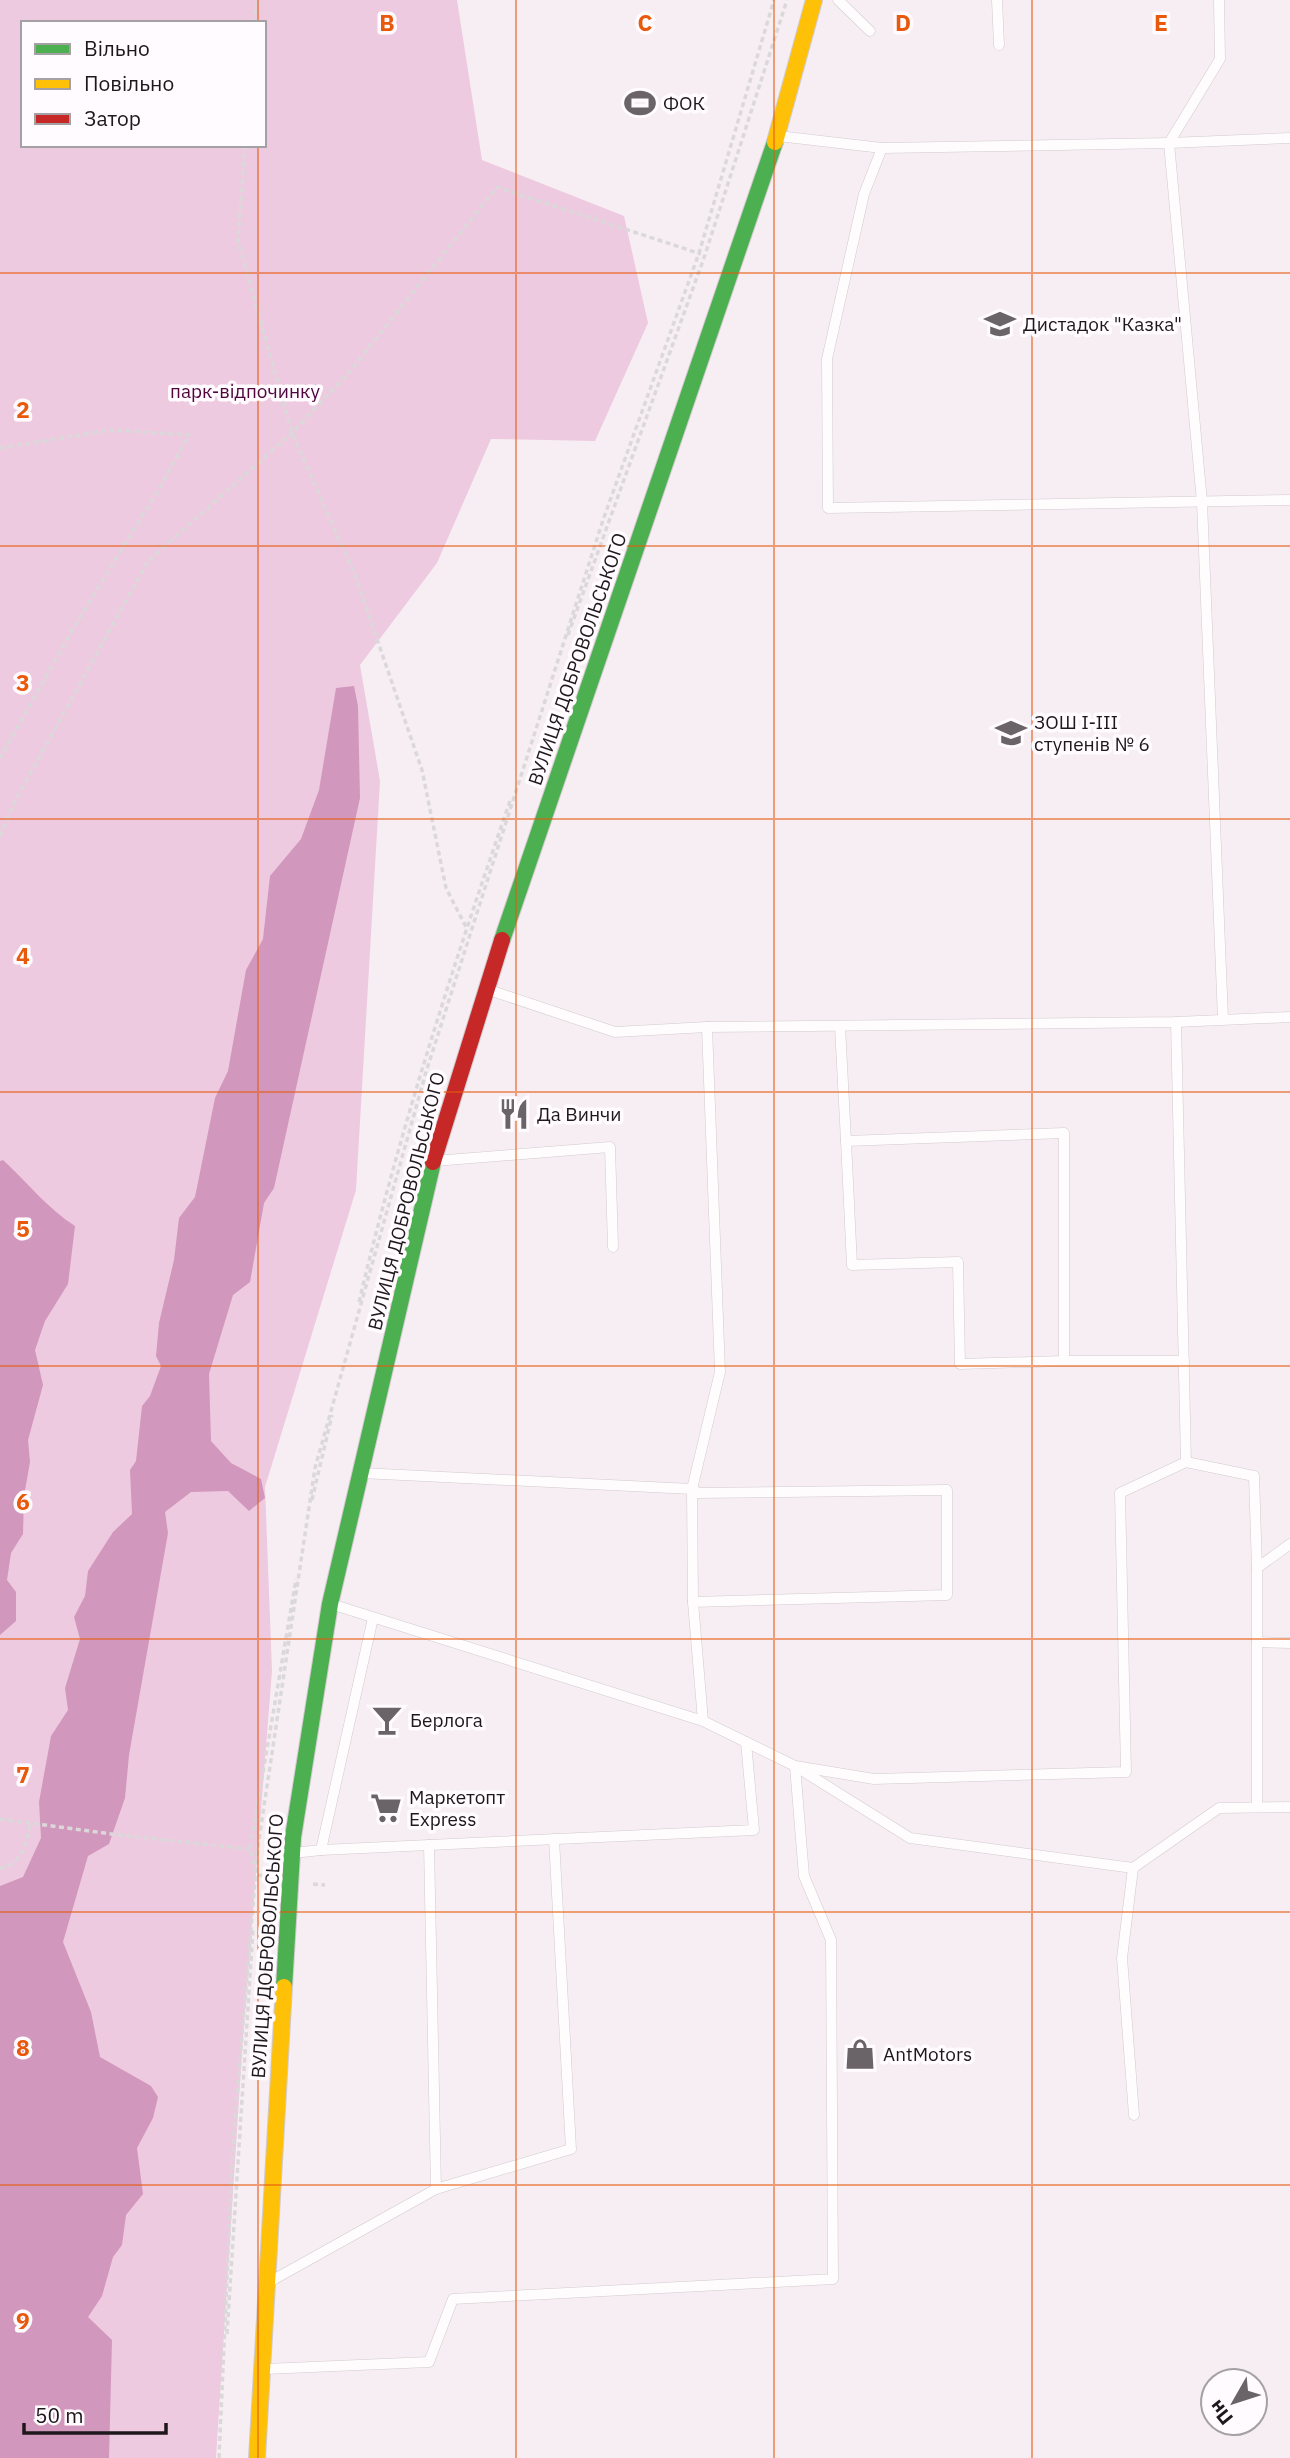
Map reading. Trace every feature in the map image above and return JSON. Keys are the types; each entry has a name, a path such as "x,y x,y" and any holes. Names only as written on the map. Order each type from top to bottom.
{"street":[{"name":"ВУЛИЦЯ ДОБРОВОЛЬСЬКОГО","path":"257,2458 292,1853 330,1604 433,1161 485,989 777,136 814,0"}],"lane":[{"path":"838,0 870,31"},
{"path":"998,0 999,45"},
{"path":"1219,0 1220,58 1169,143 1202,502 1223,1019"},
{"path":"777,136 882,148 1290,138"},
{"path":"882,148 864,194 827,359 828,508 1290,500"},
{"path":"485,989 615,1032 707,1027 1176,1022 1290,1017"},
{"path":"1176,1022 1186,1462"},
{"path":"840,1026 852,1265 958,1262 960,1364 1184,1361"},
{"path":"703,1721 693,1602 692,1489 720,1373 707,1027"},
{"path":"846,1141 1064,1133 1064,1362"},
{"path":"433,1161 610,1147 613,1247"},
{"path":"795,1766 874,1779 1126,1772 1120,1493 1186,1462 1254,1476 1257,1807"},
{"path":"361,1473 692,1489 698,1493 947,1490 947,1595 693,1602"},
{"path":"1256,1568 1290,1545"},
{"path":"330,1604 703,1721 795,1766 910,1838 1133,1868 1219,1808 1290,1807"},
{"path":"321,1850 373,1618"},
{"path":"1257,1642 1290,1643"},
{"path":"292,1853 754,1830 746,1742"},
{"path":"262,2369 429,2362 453,2299 833,2279 831,1940 804,1876 795,1766"},
{"path":"267,2283 436,2189 571,2149 554,1839"},
{"path":"429,1845 436,2189"},
{"path":"1133,1868 1122,1958 1134,2115"}],"path":[{"path":"255,21 257,0"},
{"path":"705,256 787,0"},
{"path":"245,147 238,241 292,433 355,575 422,770 446,888 466,927"},
{"path":"0,836 13,803 148,561 292,433 351,370 497,187 733,264"},
{"path":"0,447 111,430 189,435 74,627 0,758"},
{"path":"0,1819 250,1849"},
{"path":"0,1868 7,1867 26,1848 30,1823"},
{"path":"220,2458 257,1875"}],"green space":[{"name":"парк-відпочинку","path":"0,0 457,0 482,160 624,216 648,323 595,441 491,439 437,563 360,665 380,781 356,1190 265,1487 272,1671 243,2037 216,2458 0,2458"}],"shaded area":[{"path":"354,686 358,706 360,798 274,1188 264,1203 250,1282 233,1295 209,1374 211,1441 231,1463 261,1479 265,1498 249,1511 228,1491 191,1492 165,1512 168,1533 129,1755 125,1798 109,1844 88,1856 63,1942 91,2012 100,2057 151,2086 158,2097 153,2118 137,2148 143,2194 126,2215 122,2245 113,2257 102,2296 88,2317 112,2340 109,2458 0,2458 0,1886 23,1877 41,1838 39,1802 51,1736 68,1710 65,1688 80,1639 74,1617 85,1596 88,1571 113,1532 132,1514 130,1470 136,1461 142,1406 150,1396 161,1366 156,1356 159,1323 174,1260 179,1218 195,1197 215,1098 228,1071 246,970 263,939 270,876 301,839 319,790 336,688"},
{"path":"3,1160 75,1226 68,1284 45,1321 35,1350 43,1385 28,1440 30,1462 24,1496 23,1534 11,1553 7,1580 16,1592 16,1621 0,1635 0,1161"}],"traffic: fast":[{"path":"502,940 775,142"},
{"path":"284,1987 293,1837 330,1604 433,1162"}],"traffic: slow":[{"path":"775,142 814,0"},
{"path":"257,2458 284,1987"}],"traffic: jam":[{"path":"433,1162 502,940"}],"place":[{"name":"ФОК","path":"640,103"},
{"name":"Дистадок \"Казка\"","path":"1000,324"},
{"name":"ЗОШ І-ІІІ ступенів № 6","path":"1011,733"},
{"name":"Да Винчи","path":"514,1114"},
{"name":"Берлога","path":"387,1720"},
{"name":"Маркетопт Express","path":"386,1808"},
{"name":"AntMotors","path":"860,2054"}]}
